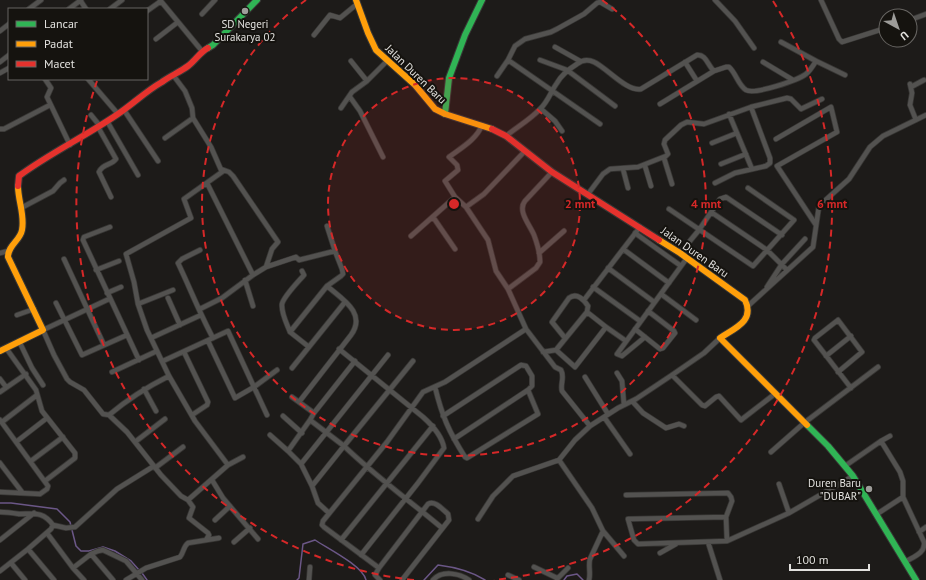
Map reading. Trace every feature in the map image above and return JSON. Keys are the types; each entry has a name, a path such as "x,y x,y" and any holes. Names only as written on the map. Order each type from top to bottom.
{"street":[{"path":"30,8 41,0"},
{"path":"70,8 80,0"},
{"path":"111,8 122,0"},
{"path":"202,14 215,0"},
{"path":"206,540 208,533 189,518 193,507 188,500 181,496 154,467 135,442 109,415 102,414 84,390 67,379 8,254 10,246 19,239 22,231 18,186 19,176 34,165 70,145 118,114 148,91 197,59 202,51 213,45 257,0"},
{"path":"445,114 449,78 465,35 482,0"},
{"path":"715,0 735,21 754,48"},
{"path":"821,0 839,39 842,42 878,31"},
{"path":"148,10 160,1 202,51"},
{"path":"314,35 330,15 340,18 357,2"},
{"name":"Jalan Duren Baru","path":"357,2 376,50 415,85 429,104 435,109 445,114 493,129 506,136 552,172 687,258 745,300 749,305"},
{"path":"497,76 514,48 525,39 557,29 584,14 597,3 600,2 612,9"},
{"path":"156,39 178,22"},
{"path":"0,31 8,25"},
{"path":"780,42 845,75"},
{"path":"555,47 580,61"},
{"path":"506,136 541,108 558,81 567,70 580,61 592,60 630,88 636,90 641,89 700,54 714,71"},
{"path":"0,62 8,56"},
{"path":"508,60 600,124"},
{"path":"540,60 567,70 615,106"},
{"path":"351,61 367,81"},
{"path":"341,108 352,92 367,81 387,61"},
{"path":"660,104 714,71 726,67 729,67 745,89 751,91 771,87 806,74 816,61"},
{"path":"685,62 697,82"},
{"path":"763,62 793,80"},
{"path":"173,75 186,91 190,100 193,118 211,147 217,164 221,169 230,172 278,242 272,249 266,267"},
{"path":"46,80 51,88 47,96 50,105 70,145"},
{"path":"89,80 118,114"},
{"path":"916,120 910,105 912,93 911,85 924,80"},
{"path":"350,97 360,111 383,157"},
{"path":"588,194 606,171 614,168 622,169 645,166 664,158 668,154 664,144 665,140 684,123 690,122 704,124 751,107 789,98 799,108 803,109 822,99"},
{"path":"0,129 4,129 50,105"},
{"path":"715,183 731,174 766,166 770,162 751,107"},
{"path":"776,139 830,107 837,132 777,166 816,225"},
{"path":"541,108 553,118 562,131"},
{"path":"124,110 158,161"},
{"path":"729,114 752,169"},
{"path":"92,115 116,160 104,165 99,172 111,197"},
{"path":"478,519 493,496 513,476 559,460 575,440 590,426 672,375 704,353 720,338 743,322 748,316 750,310 749,305 766,291 812,247 819,206 849,178 870,146 883,136 926,115"},
{"path":"165,138 193,118"},
{"path":"107,121 138,175"},
{"path":"482,125 476,136 449,157 457,165 458,170 445,181 455,196 466,207 488,240 496,271 508,289 526,330 555,367 561,370 563,376 561,385 562,391 590,426"},
{"path":"712,144 737,133"},
{"path":"466,207 484,194 525,151"},
{"path":"722,164 746,154"},
{"path":"664,158 672,184"},
{"path":"645,166 651,186"},
{"path":"221,169 222,172 184,199 191,218 126,254 144,324 169,376 192,415 228,465"},
{"path":"622,169 628,188"},
{"path":"508,289 539,265 539,253 534,235 525,218 522,205 552,172"},
{"path":"21,208 53,191 64,180"},
{"path":"207,183 253,275"},
{"path":"669,209 754,266 794,221 748,188"},
{"path":"411,236 455,196"},
{"path":"680,254 699,230 720,199 726,197 782,235"},
{"path":"711,212 768,250 787,270"},
{"path":"433,217 455,249"},
{"path":"290,332 326,286 343,274 327,226"},
{"path":"110,227 83,238 109,299 139,360"},
{"path":"584,300 640,227"},
{"path":"539,253 564,231"},
{"path":"635,233 681,266"},
{"path":"766,291 770,281 782,264 805,239"},
{"path":"623,249 669,283"},
{"path":"200,250 182,259 178,263 213,338"},
{"path":"200,309 222,298 245,280 266,267 296,257 299,260 335,251"},
{"path":"0,253 8,254"},
{"path":"645,337 620,356 617,353 687,258"},
{"path":"64,259 104,345"},
{"path":"96,270 118,261"},
{"path":"608,268 654,302"},
{"path":"302,271 304,275 282,303 284,316 290,332 309,347"},
{"path":"245,280 253,306"},
{"path":"299,402 355,330 357,322 354,312 345,302 326,286"},
{"path":"107,293 121,287"},
{"path":"593,287 640,321"},
{"path":"138,304 173,290"},
{"path":"661,294 696,320"},
{"path":"542,352 556,350 587,312 588,306 584,300 576,295 570,297 552,322 565,338"},
{"path":"168,298 180,324"},
{"path":"0,351 109,299"},
{"path":"56,302 82,355 127,335"},
{"path":"292,368 345,302"},
{"path":"17,314 34,309"},
{"path":"634,329 662,349 675,332 648,311"},
{"path":"587,312 626,341"},
{"path":"151,338 201,315"},
{"path":"838,372 862,352 839,321 836,321 814,339 838,372 851,388"},
{"path":"556,350 574,367 576,367 606,327"},
{"path":"379,568 322,525 323,521 425,391 454,377 526,330"},
{"path":"163,362 227,331 230,332 267,415"},
{"path":"826,356 851,336"},
{"path":"720,338 828,446 845,466 877,514 916,580"},
{"path":"20,341 32,368 43,385"},
{"path":"208,341 233,397 236,398 276,370"},
{"path":"6,348 36,390 40,407 47,418 76,453 75,458 45,481"},
{"path":"339,349 413,408 433,426 444,448 361,555"},
{"path":"112,372 158,351"},
{"path":"184,352 208,402 207,405 192,415"},
{"path":"301,464 388,355"},
{"path":"288,451 302,433 314,413 355,361"},
{"path":"312,486 413,361"},
{"path":"443,416 523,365 527,367 533,379 532,386 528,390 454,439"},
{"path":"771,452 804,423 878,367"},
{"path":"618,373 622,382 624,405"},
{"path":"0,392 26,374"},
{"path":"672,375 702,405 705,406 719,396 741,420 776,393"},
{"path":"109,415 144,389 169,376"},
{"path":"585,377 606,416 630,454"},
{"path":"0,379 6,387"},
{"path":"433,388 443,416 454,439 467,458 538,414 528,390"},
{"path":"144,389 156,411"},
{"path":"0,492 40,494 48,487 31,461 1,421 37,395"},
{"path":"292,397 314,413"},
{"path":"632,401 643,413 666,428 679,424 684,426"},
{"path":"283,416 302,433"},
{"path":"16,442 47,418"},
{"path":"135,442 165,419"},
{"path":"310,420 327,432 366,467 442,528"},
{"path":"341,540 433,426"},
{"path":"270,435 301,464 312,486 318,503 329,513"},
{"path":"845,466 890,436"},
{"path":"31,461 63,437"},
{"path":"881,441 900,472 903,497 924,542 925,548 920,553 905,562"},
{"path":"1,513 34,514 49,520 53,525 66,528 75,527 117,489 154,467 183,447"},
{"path":"188,500 228,465 243,457"},
{"path":"559,460 592,508 603,531 624,556"},
{"path":"0,462 22,492"},
{"path":"726,517 628,519 636,543 726,541 788,513 853,476"},
{"path":"212,480 223,498 258,539"},
{"path":"779,484 788,513"},
{"path":"626,495 726,492 730,495 732,501 726,517 726,541"},
{"path":"877,514 903,497"},
{"path":"380,580 375,575 379,568 422,511 430,502 434,503 448,514 449,520 402,580"},
{"path":"215,520 230,506"},
{"path":"0,540 34,514"},
{"path":"0,571 47,533 53,525"},
{"path":"919,532 926,527"},
{"path":"234,542 250,528"},
{"path":"589,580 590,559 603,531"},
{"path":"47,533 73,568 84,580"},
{"path":"126,580 146,568 180,557 188,543 219,538"},
{"path":"708,542 720,580"},
{"path":"660,554 678,543"},
{"path":"28,549 54,580"},
{"path":"73,568 91,554 101,550 126,561 138,572 142,580"},
{"path":"91,554 113,580"},
{"path":"11,563 25,580"},
{"path":"309,580 310,567"},
{"path":"534,567 557,579 568,568"},
{"path":"433,580 439,574 443,573 469,580"},
{"path":"439,574 442,580"},
{"path":"508,575 519,580"}],"waterway":[{"path":"0,503 57,509 70,522 76,546 81,551 89,551 103,547 115,551 131,561 139,570"},
{"path":"297,580 299,578 303,544 315,540 352,563 366,580"},
{"path":"424,580 438,565 462,570 485,580"},
{"path":"142,573 147,580"},
{"path":"564,580 567,576 577,574 583,580"}],"traffic: fast":[{"path":"208,48 213,45 257,0"},
{"path":"445,114 449,78 465,35 482,0"},
{"path":"807,425 828,446 853,476 916,580"}],"traffic: slow":[{"path":"356,0 376,50 415,85 435,109 445,114 492,129"},
{"path":"0,351 43,330 8,257 10,249 21,234 23,224 18,186"},
{"path":"659,240 680,253 745,300 747,307 745,319 737,327 720,338 807,425"}],"traffic: jam":[{"path":"18,186 19,176 118,114 150,89 188,66 208,48"},
{"path":"492,129 506,136 552,172 659,240"}],"place":[{"name":"SD Negeri Surakarya 02","path":"245,11"},
{"name":"Duren Baru \"DUBAR\"","path":"869,489"}]}
